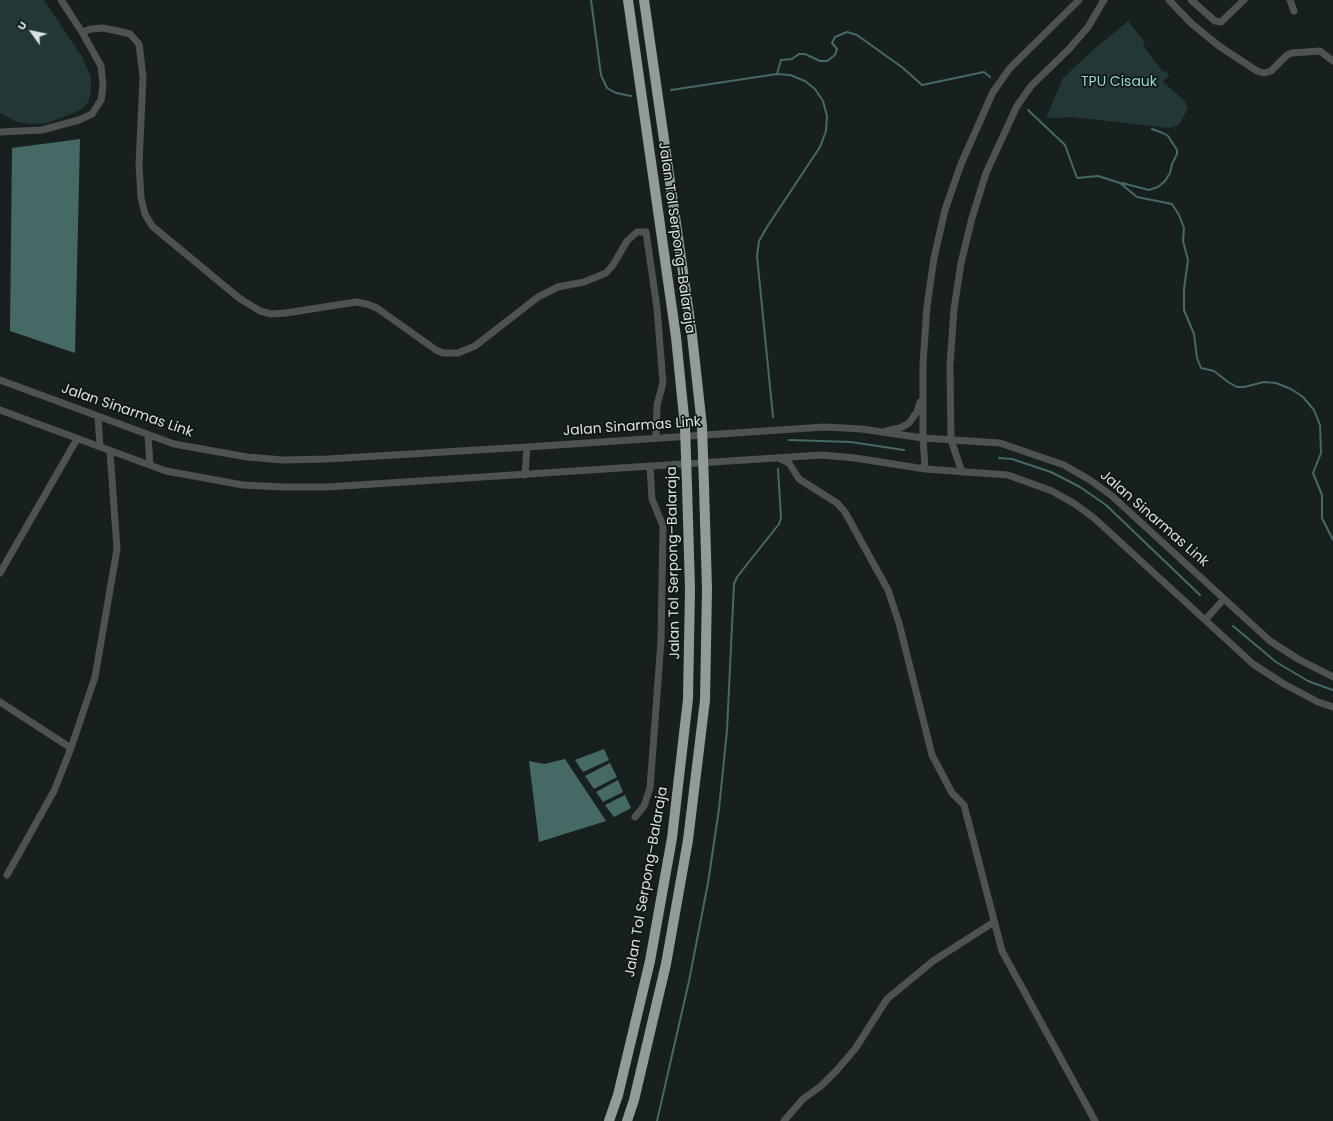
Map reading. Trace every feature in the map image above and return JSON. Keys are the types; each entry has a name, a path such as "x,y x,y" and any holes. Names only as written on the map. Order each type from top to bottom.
{"highway":[{"name":"Jalan Tol Serpong–Balaraja","path":"609,1121 618,1096 650,961 672,838 688,699 690,589 685,427 676,337 628,0"},
{"name":"Jalan Tol Serpong–Balaraja","path":"627,1121 634,1100 666,964 688,840 705,700 707,589 702,426 692,335 644,0"}],"street":[{"path":"0,132 42,130 79,120 92,114 101,100 103,86 101,66 82,32 61,0"},
{"path":"925,469 923,438 923,364 927,306 934,258 945,210 961,164 993,92 1010,68 1079,0"},
{"path":"962,472 951,440 950,365 954,309 961,263 972,218 986,173 1016,106 1031,86 1069,49 1088,27 1104,0"},
{"path":"1169,0 1192,24 1219,46 1257,71 1264,73 1271,71 1287,55 1292,53 1320,51 1333,61"},
{"path":"1192,0 1215,21 1221,22 1244,0"},
{"path":"1290,0 1294,11"},
{"path":"82,32 91,28 103,28 118,31 130,34 139,44 143,76 139,165 141,198 145,214 152,226 239,298 260,311 271,314 356,302 367,304 377,308 436,350 443,353 458,352 475,346 538,297 558,287 584,282 606,273 613,265 627,241 636,232 646,232 657,308 663,383 657,405 656,437"},
{"name":"Jalan Sinarmas Link","path":"0,380 174,444 211,452 283,460 327,459 528,447 656,437 824,427 880,432 923,438 1000,443 1064,465 1090,480 1112,496 1270,641 1298,659 1333,677"},
{"path":"880,432 900,428 909,423 918,412 923,390"},
{"path":"0,410 100,448 150,465 205,479 244,485 328,487 822,455 855,458 925,469 1008,475 1052,491 1075,504 1094,518 1253,664 1284,684 1318,702 1333,707"},
{"path":"98,417 100,448"},
{"path":"148,435 150,465"},
{"path":"0,572 77,439"},
{"path":"525,475 528,447"},
{"path":"8,875 54,791 71,748 95,677 118,549 110,451"},
{"path":"778,458 789,463 799,479 837,503 845,512 888,590 900,623 932,755 952,793 964,805 1002,951 1095,1121"},
{"path":"635,817 644,806 650,788 661,648 663,526 652,499 650,466"},
{"path":"1204,620 1224,599"},
{"path":"0,702 71,748"},
{"path":"784,1121 803,1099 821,1086 837,1070 855,1049 887,999 932,961 994,922"}],"green space":[{"path":"0,0 44,0 82,57 91,77 91,92 88,102 81,110 47,123 31,124 17,122 0,113"},
{"name":"TPU Cisauk","path":"1128,21 1145,43 1143,45 1163,72 1166,71 1169,75 1163,82 1184,100 1188,108 1178,126 1168,128 1073,117 1046,118 1063,78"}],"shaded area":[{"path":"80,139 75,353 10,331 12,148"},
{"path":"604,749 609,760 583,772 575,760"},
{"path":"565,759 606,821 539,842 529,761 544,764"},
{"path":"610,763 617,777 594,789 585,776"},
{"path":"618,780 623,792 603,802 596,792"},
{"path":"625,795 631,808 614,817 605,805"}],"waterway":[{"path":"591,0 601,75 607,88 616,93 631,96"},
{"path":"777,74 781,60 792,59 799,54 805,54 820,61 827,61 835,55 837,49 832,43 835,37 847,32 857,35 903,68 922,85 984,72 990,77"},
{"path":"671,90 777,74 790,75 805,81 815,89 823,101 827,116 826,131 820,147 759,241 757,256 773,417"},
{"path":"1028,110 1065,145 1077,178 1098,176 1120,183 1137,197 1172,204 1179,215 1184,228 1183,241 1188,260 1184,289 1184,310 1194,334 1197,358 1201,368 1214,371 1237,387 1244,387 1264,382 1276,383 1291,389 1303,397 1314,410 1320,425 1321,453 1313,473 1322,495 1322,518 1333,540"},
{"path":"1122,183 1149,190 1158,187 1165,181 1170,173 1177,150 1168,136 1152,129"},
{"path":"789,440 851,442 904,450"},
{"path":"999,458 1012,459 1051,472 1080,487 1106,505 1200,595"},
{"path":"657,1121 689,981 708,883 719,809 727,730 734,584 737,577 779,524 781,518 778,469"},
{"path":"1233,626 1276,662 1308,681 1333,690"}]}
